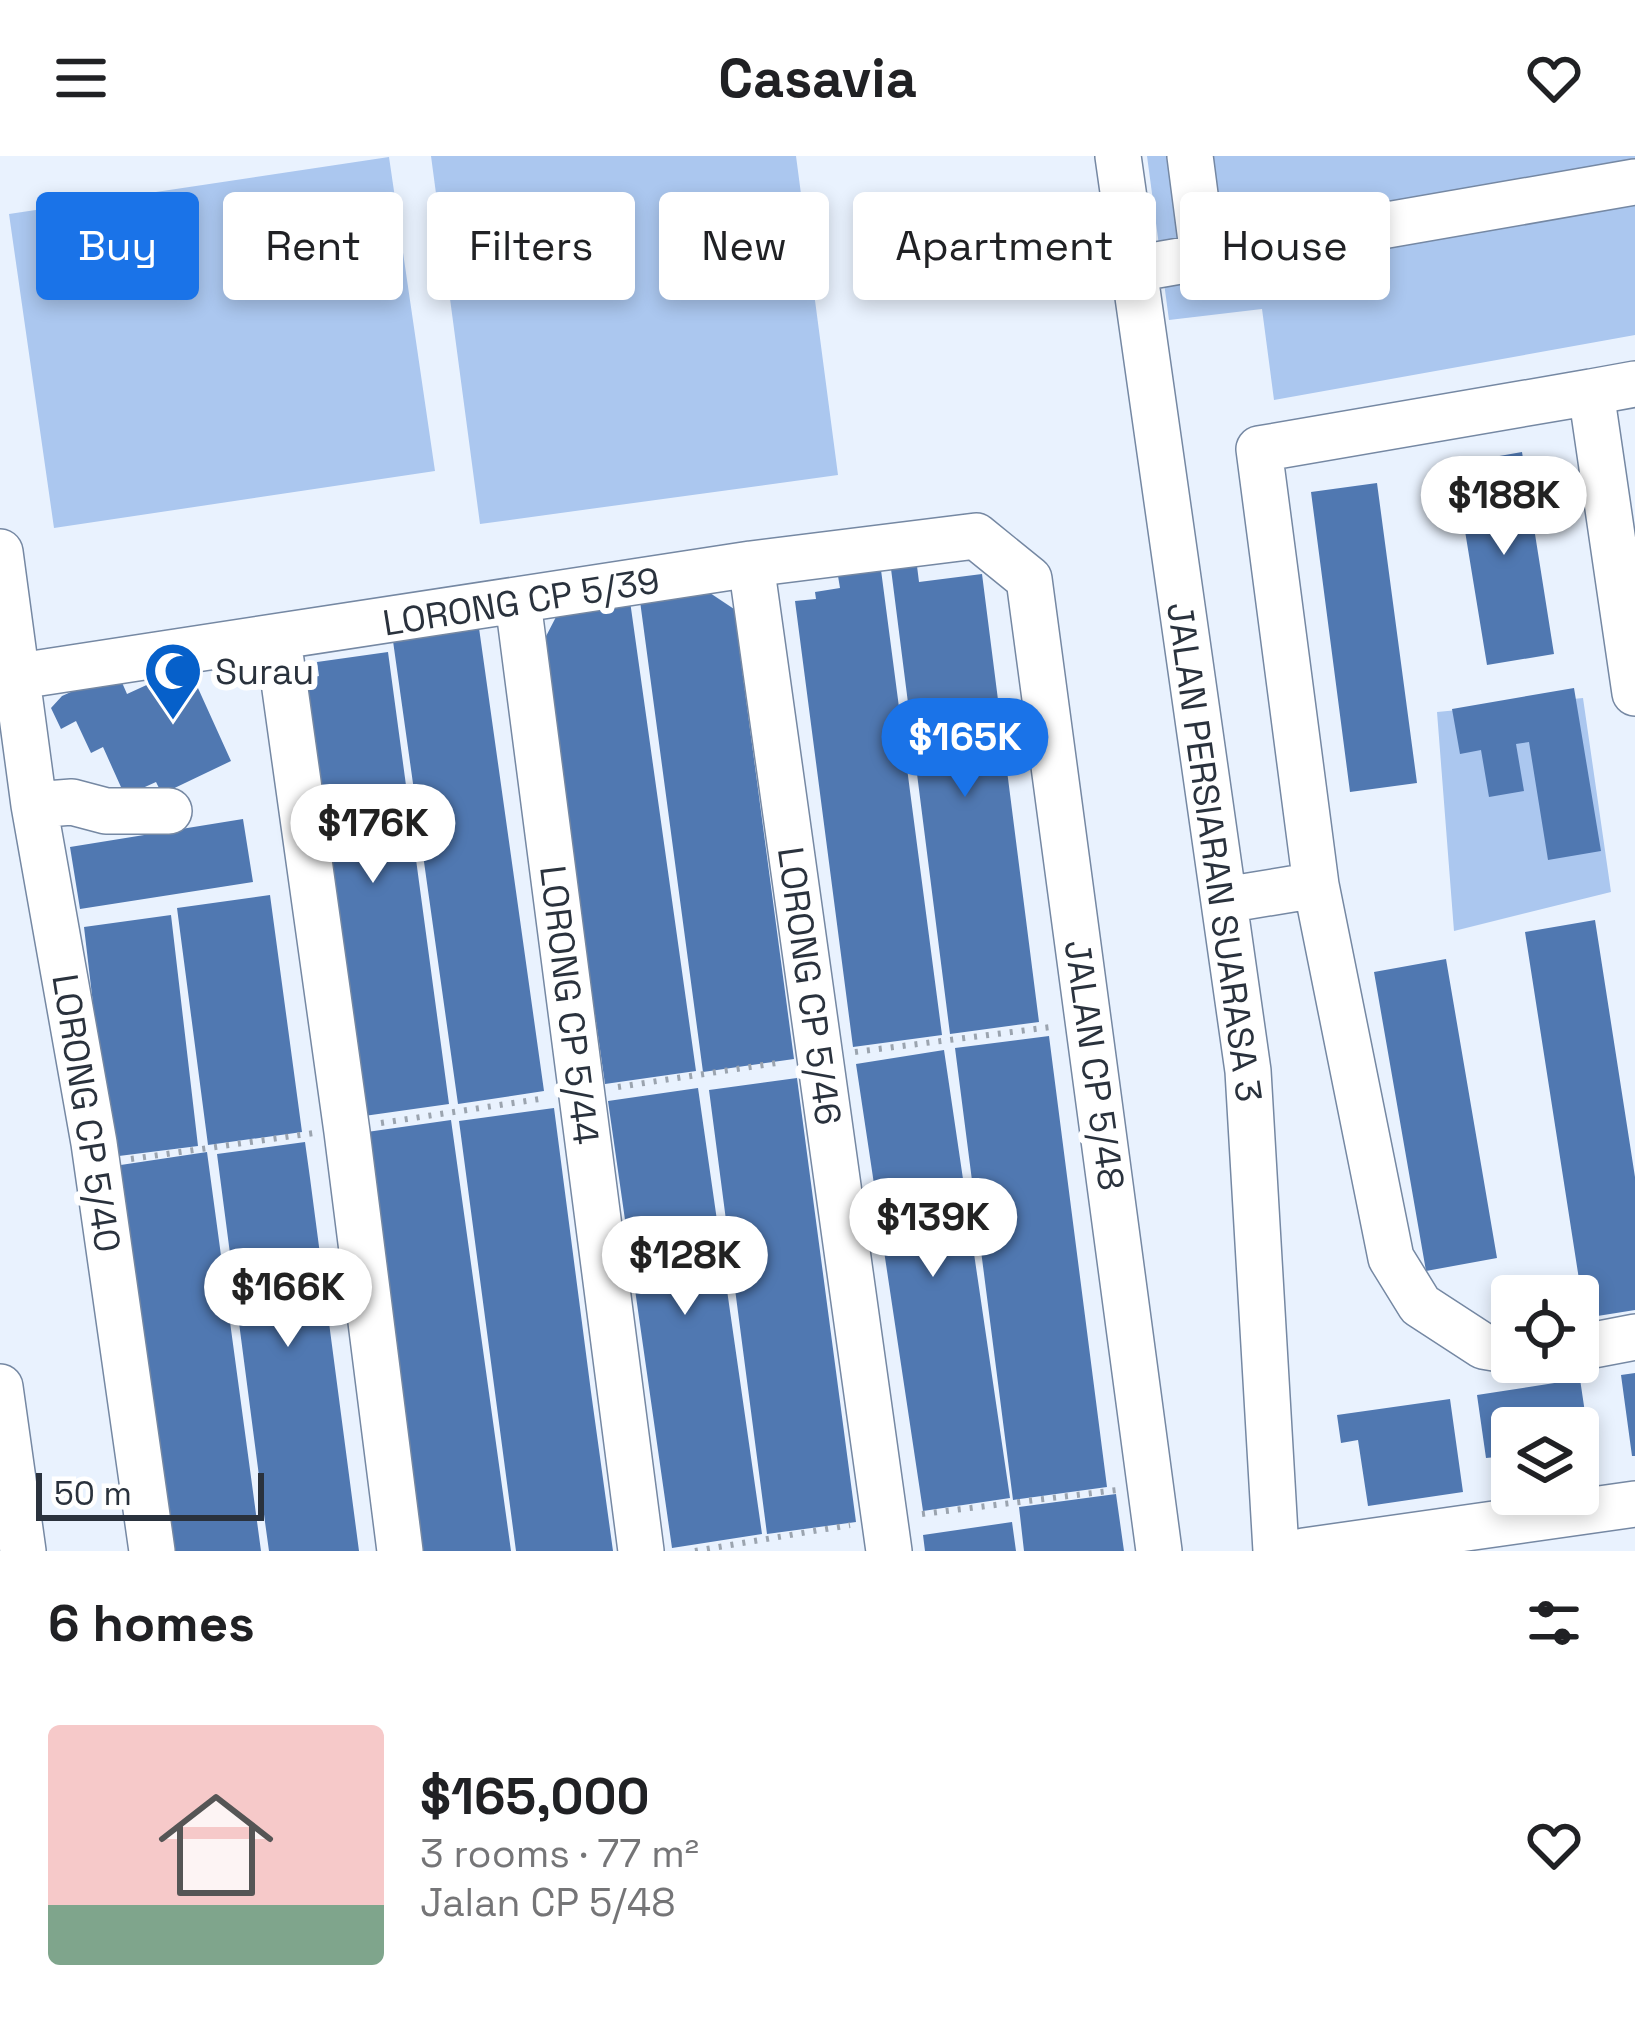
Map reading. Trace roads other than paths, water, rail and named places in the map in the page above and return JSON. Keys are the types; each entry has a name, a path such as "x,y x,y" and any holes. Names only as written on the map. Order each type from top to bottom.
{"street":[{"name":"JALAN PERSIARAN SUARASA 3","path":"1118,156 1123,192"},
{"path":"1190,156 1195,192"},
{"path":"1390,215 1583,173 1635,182"},
{"name":"JALAN PERSIARAN SUARASA 3","path":"1139,300 1248,1071 1276,1551"},
{"path":"1491,1347 1420,1305 1391,1258 1316,886 1259,449 1613,388 1635,693"},
{"name":"LORONG CP 5/39","path":"8,678 751,564 976,536 1028,578"},
{"name":"LORONG CP 5/40","path":"0,552 8,678 97,1164 152,1551"},
{"name":"LORONG CP 5/46","path":"751,564 889,1551"},
{"name":"JALAN CP 5/48","path":"1028,578 1159,1551"},
{"name":"LORONG CP 5/44","path":"518,602 641,1551"},
{"path":"278,639 400,1551"},
{"path":"34,805 72,802 106,811 170,811"},
{"path":"1225,900 1316,886"},
{"path":"1599,1344 1635,1337"},
{"path":"0,1387 23,1551"},
{"path":"1304,1551 1534,1534 1635,1504"}],"place":[{"name":"Surau","path":"173,722"}]}
